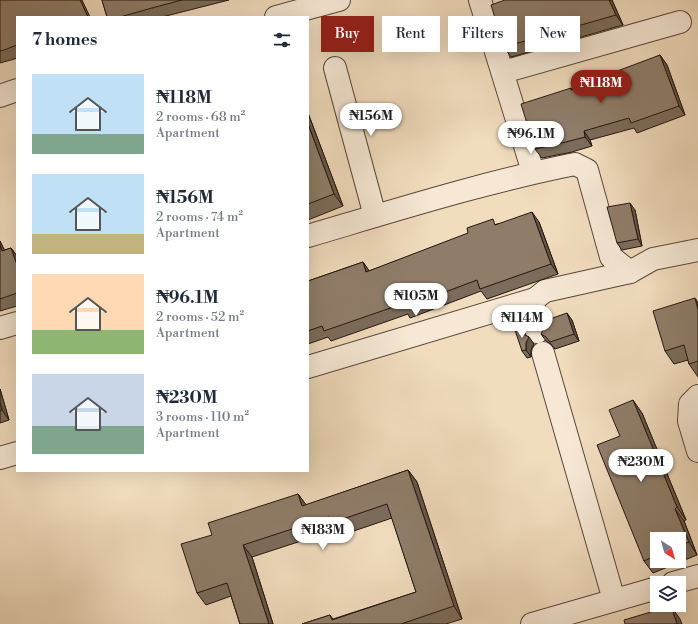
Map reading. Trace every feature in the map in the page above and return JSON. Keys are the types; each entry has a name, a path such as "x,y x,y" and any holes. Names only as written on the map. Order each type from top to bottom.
{"street":[{"path":"280,16 338,0"},
{"path":"480,0 533,172"},
{"path":"503,72 680,22"},
{"path":"335,68 375,216"},
{"path":"0,96 16,90"},
{"path":"309,236 533,172 575,164 587,170 612,257 630,272"},
{"path":"309,367 535,299 545,291 630,272 653,259 698,250"},
{"path":"535,299 532,312 537,332"},
{"path":"0,328 16,323"},
{"path":"543,353 614,600"},
{"path":"698,396 690,404 689,421 698,451"},
{"path":"0,458 16,453"},
{"path":"686,579 698,576"},
{"path":"532,624 650,590"}],"building":[{"path":"0,0 80,0 88,16 16,16 16,45 0,51"},
{"path":"102,0 182,0 124,16 107,16"},
{"path":"505,0 609,0 616,15 580,25 580,16 525,16 525,41 517,43 517,16 494,16 491,5"},
{"path":"660,55 679,106 631,123 629,118 584,131 585,137 535,149 521,104 571,88 571,90 614,78 612,73"},
{"path":"309,127 334,194 309,204"},
{"path":"630,203 638,239 617,243 607,207"},
{"path":"532,212 551,264 480,289 477,280 403,308 402,304 324,331 322,326 309,331 309,281 363,262 366,272 468,233 467,228 493,219 495,225"},
{"path":"0,245 2,251 11,248 16,262 16,293 0,299"},
{"path":"695,298 698,310 698,361 689,364 684,345 665,351 653,311"},
{"path":"567,313 574,334 550,342 541,334 544,328 544,321"},
{"path":"520,329 523,334 529,337 526,343 526,350 522,351 515,330"},
{"path":"633,400 677,507 675,509 685,532 650,532 650,558 644,561 597,445 620,436 609,410"},
{"path":"408,470 454,606 401,624 302,624 330,615 332,620 416,592 387,504 331,523 329,517 243,545 269,624 240,624 227,583 197,593 181,544 212,535 208,523 298,494 302,506"},
{"path":"686,535 689,542 686,543"},
{"path":"651,612 673,612 677,624 625,624 624,620"}]}
